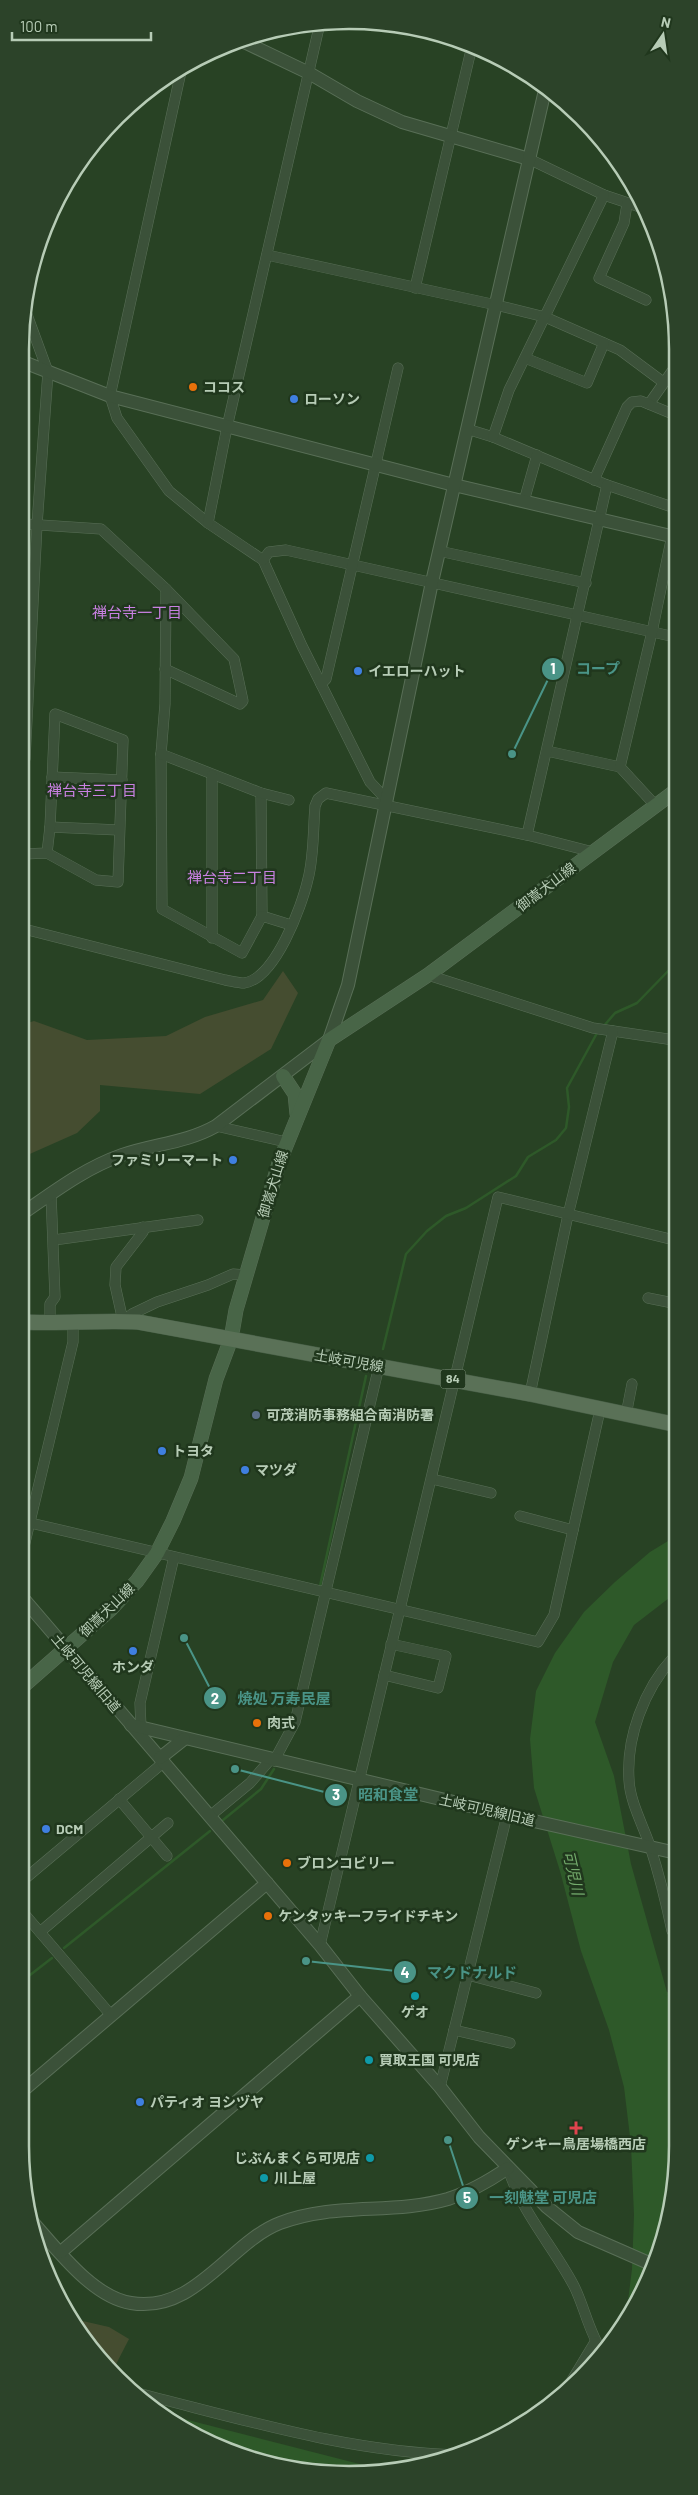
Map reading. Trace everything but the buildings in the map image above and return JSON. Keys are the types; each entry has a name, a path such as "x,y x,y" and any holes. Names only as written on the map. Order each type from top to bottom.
{"main road":[{"name":"御嵩犬山線","path":"29,1681 112,1608 137,1581 157,1553 188,1486 216,1379 231,1339 246,1275 286,1142 329,1040 428,974 669,796"},
{"path":"283,1076 295,1094 298,1115"},
{"name":"土岐可児線","path":"29,1322 50,1324 138,1322 454,1379 669,1423"}],"street":[{"path":"208,523 227,427 318,30"},
{"path":"250,45 309,73 357,101 387,115 450,138 529,160 604,195 634,204"},
{"path":"416,288 470,52"},
{"path":"180,78 110,396 117,418 169,491 208,523 263,560 321,684 370,782 385,801"},
{"path":"29,1209 92,1167 123,1155 192,1138 216,1126 329,1040 348,985 432,582 544,95"},
{"path":"493,437 509,390 604,195"},
{"path":"636,207 624,222 599,278 646,300"},
{"path":"267,255 496,304 544,317 620,350 663,382"},
{"path":"29,624 48,372 30,322"},
{"path":"525,358 587,383 604,343"},
{"path":"29,365 110,396 454,485 669,536"},
{"path":"321,684 326,679 398,368"},
{"path":"648,404 669,374"},
{"path":"594,480 627,407 632,402 641,401 669,413"},
{"path":"467,429 493,437 607,485 669,506"},
{"path":"524,501 536,455"},
{"path":"527,835 607,485"},
{"path":"29,524 101,529 166,589 234,659 243,701 240,704 165,669"},
{"path":"263,560 269,552 286,550 669,636"},
{"path":"439,551 586,583"},
{"path":"620,767 669,555"},
{"path":"166,589 165,704 161,754 162,909 242,953 262,916 261,793"},
{"path":"29,854 47,853 96,880 118,882 123,740 55,714 50,827 47,853"},
{"path":"547,751 620,767 655,806"},
{"path":"161,754 261,793 290,800"},
{"path":"212,775 212,938"},
{"path":"52,777 122,780"},
{"path":"29,930 244,983 256,979 267,970 291,925 308,879 315,806 318,799 326,793 385,801 593,852"},
{"path":"50,827 119,830"},
{"path":"262,916 291,925"},
{"path":"428,974 593,1028 669,1039"},
{"path":"530,1394 568,1215 614,1031"},
{"path":"216,1126 286,1142"},
{"path":"50,1324 50,1304 56,1297 51,1194"},
{"path":"320,1945 361,1781 391,1644 432,1480 454,1379 498,1197 669,1239"},
{"path":"54,1240 198,1220"},
{"path":"143,1227 143,1232 116,1267 116,1285 123,1321 132,1314 157,1302 208,1285 233,1274 246,1275"},
{"path":"648,1298 669,1302"},
{"path":"29,1511 73,1342 73,1322"},
{"path":"210,1816 250,1783 272,1760 295,1722 379,1366"},
{"path":"626,1415 632,1384"},
{"path":"29,1523 538,1642 554,1615 600,1410"},
{"path":"432,1480 492,1493"},
{"path":"520,1516 573,1530"},
{"path":"136,1727 174,1558"},
{"name":"土岐可児線旧道","path":"29,1606 136,1727 320,1945 360,1996 440,2087 479,2137 508,2168 547,2207 578,2232 647,2262"},
{"path":"384,1675 438,1688 446,1656 391,1644"},
{"path":"669,1662 659,1673 639,1715 629,1755 629,1782 650,1847 669,1920"},
{"name":"土岐可児線旧道","path":"136,1727 669,1851"},
{"path":"29,1875 184,1739"},
{"path":"119,1798 167,1856"},
{"path":"440,2087 511,1816"},
{"path":"40,1932 168,1823"},
{"path":"29,2085 110,2014 267,1883"},
{"path":"29,1919 110,2014"},
{"path":"468,1975 536,1993"},
{"path":"61,2252 360,1996"},
{"path":"454,2030 510,2043"},
{"path":"40,2230 94,2287 130,2303 152,2304 167,2300 204,2281 278,2223 311,2214 349,2208 419,2204 447,2199 471,2190 508,2168 515,2191 574,2286 595,2342 599,2346"},
{"path":"581,2366 595,2342"},
{"path":"149,2396 335,2440 395,2450 437,2453"}],"shaded area":[{"path":"283,971 298,993 271,1049 200,1094 100,1085 100,1111 77,1133 29,1154 29,1022 34,1021 87,1040 166,1036 205,1017 263,1000"},
{"path":"81,2321 109,2327 129,2339 116,2365 95,2341"}],"water":[{"name":"可児川","path":"669,1540 669,1598 634,1625 613,1662 595,1722 614,1776 631,1864 669,1999 669,2167 667,2188 652,2249 645,2269 626,2306 632,2269 634,2215 631,2145 624,2087 609,2030 581,1951 560,1871 534,1788 530,1739 536,1691 555,1653 584,1612 650,1552"},
{"path":"181,2418 367,2466 307,2464 266,2455 226,2442"}],"waterway":[{"path":"603,1027 615,1013 637,1003 669,970"},
{"path":"383,1349 406,1254 427,1231 446,1216 466,1208 516,1176 528,1157 556,1140 566,1128 569,1107 567,1088 597,1033"},
{"path":"320,1586 366,1376"},
{"path":"223,1820 261,1789 274,1769"},
{"path":"64,1948 210,1831"},
{"path":"29,1976 52,1958"},
{"path":"665,1995 669,1993"}],"place":[{"name":"ココス","path":"193,387"},
{"name":"ローソン","path":"294,399"},
{"name":"イエローハット","path":"358,671"},
{"name":"コープ","path":"512,754"},
{"name":"ファミリーマート","path":"233,1160"},
{"name":"可茂消防事務組合南消防署","path":"256,1415"},
{"name":"トヨタ","path":"162,1451"},
{"name":"マツダ","path":"245,1470"},
{"name":"焼処 万寿民屋","path":"184,1638"},
{"name":"ホンダ","path":"133,1651"},
{"name":"肉式","path":"257,1723"},
{"name":"昭和食堂","path":"235,1769"},
{"name":"DCM","path":"46,1829"},
{"name":"ブロンコビリー","path":"287,1863"},
{"name":"ケンタッキーフライドチキン","path":"268,1916"},
{"name":"マクドナルド","path":"306,1961"},
{"name":"ゲオ","path":"415,1996"},
{"name":"買取王国 可児店","path":"369,2060"},
{"name":"パティオ ヨシヅヤ","path":"140,2102"},
{"name":"ゲンキー鳥居場橋西店","path":"576,2128"},
{"name":"一刻魅堂 可児店","path":"448,2140"},
{"name":"じぶんまくら可児店","path":"370,2158"},
{"name":"川上屋","path":"264,2178"}],"district":[{"name":"禅台寺一丁目","path":"137,613"},
{"name":"禅台寺三丁目","path":"92,791"},
{"name":"禅台寺二丁目","path":"232,878"}]}
